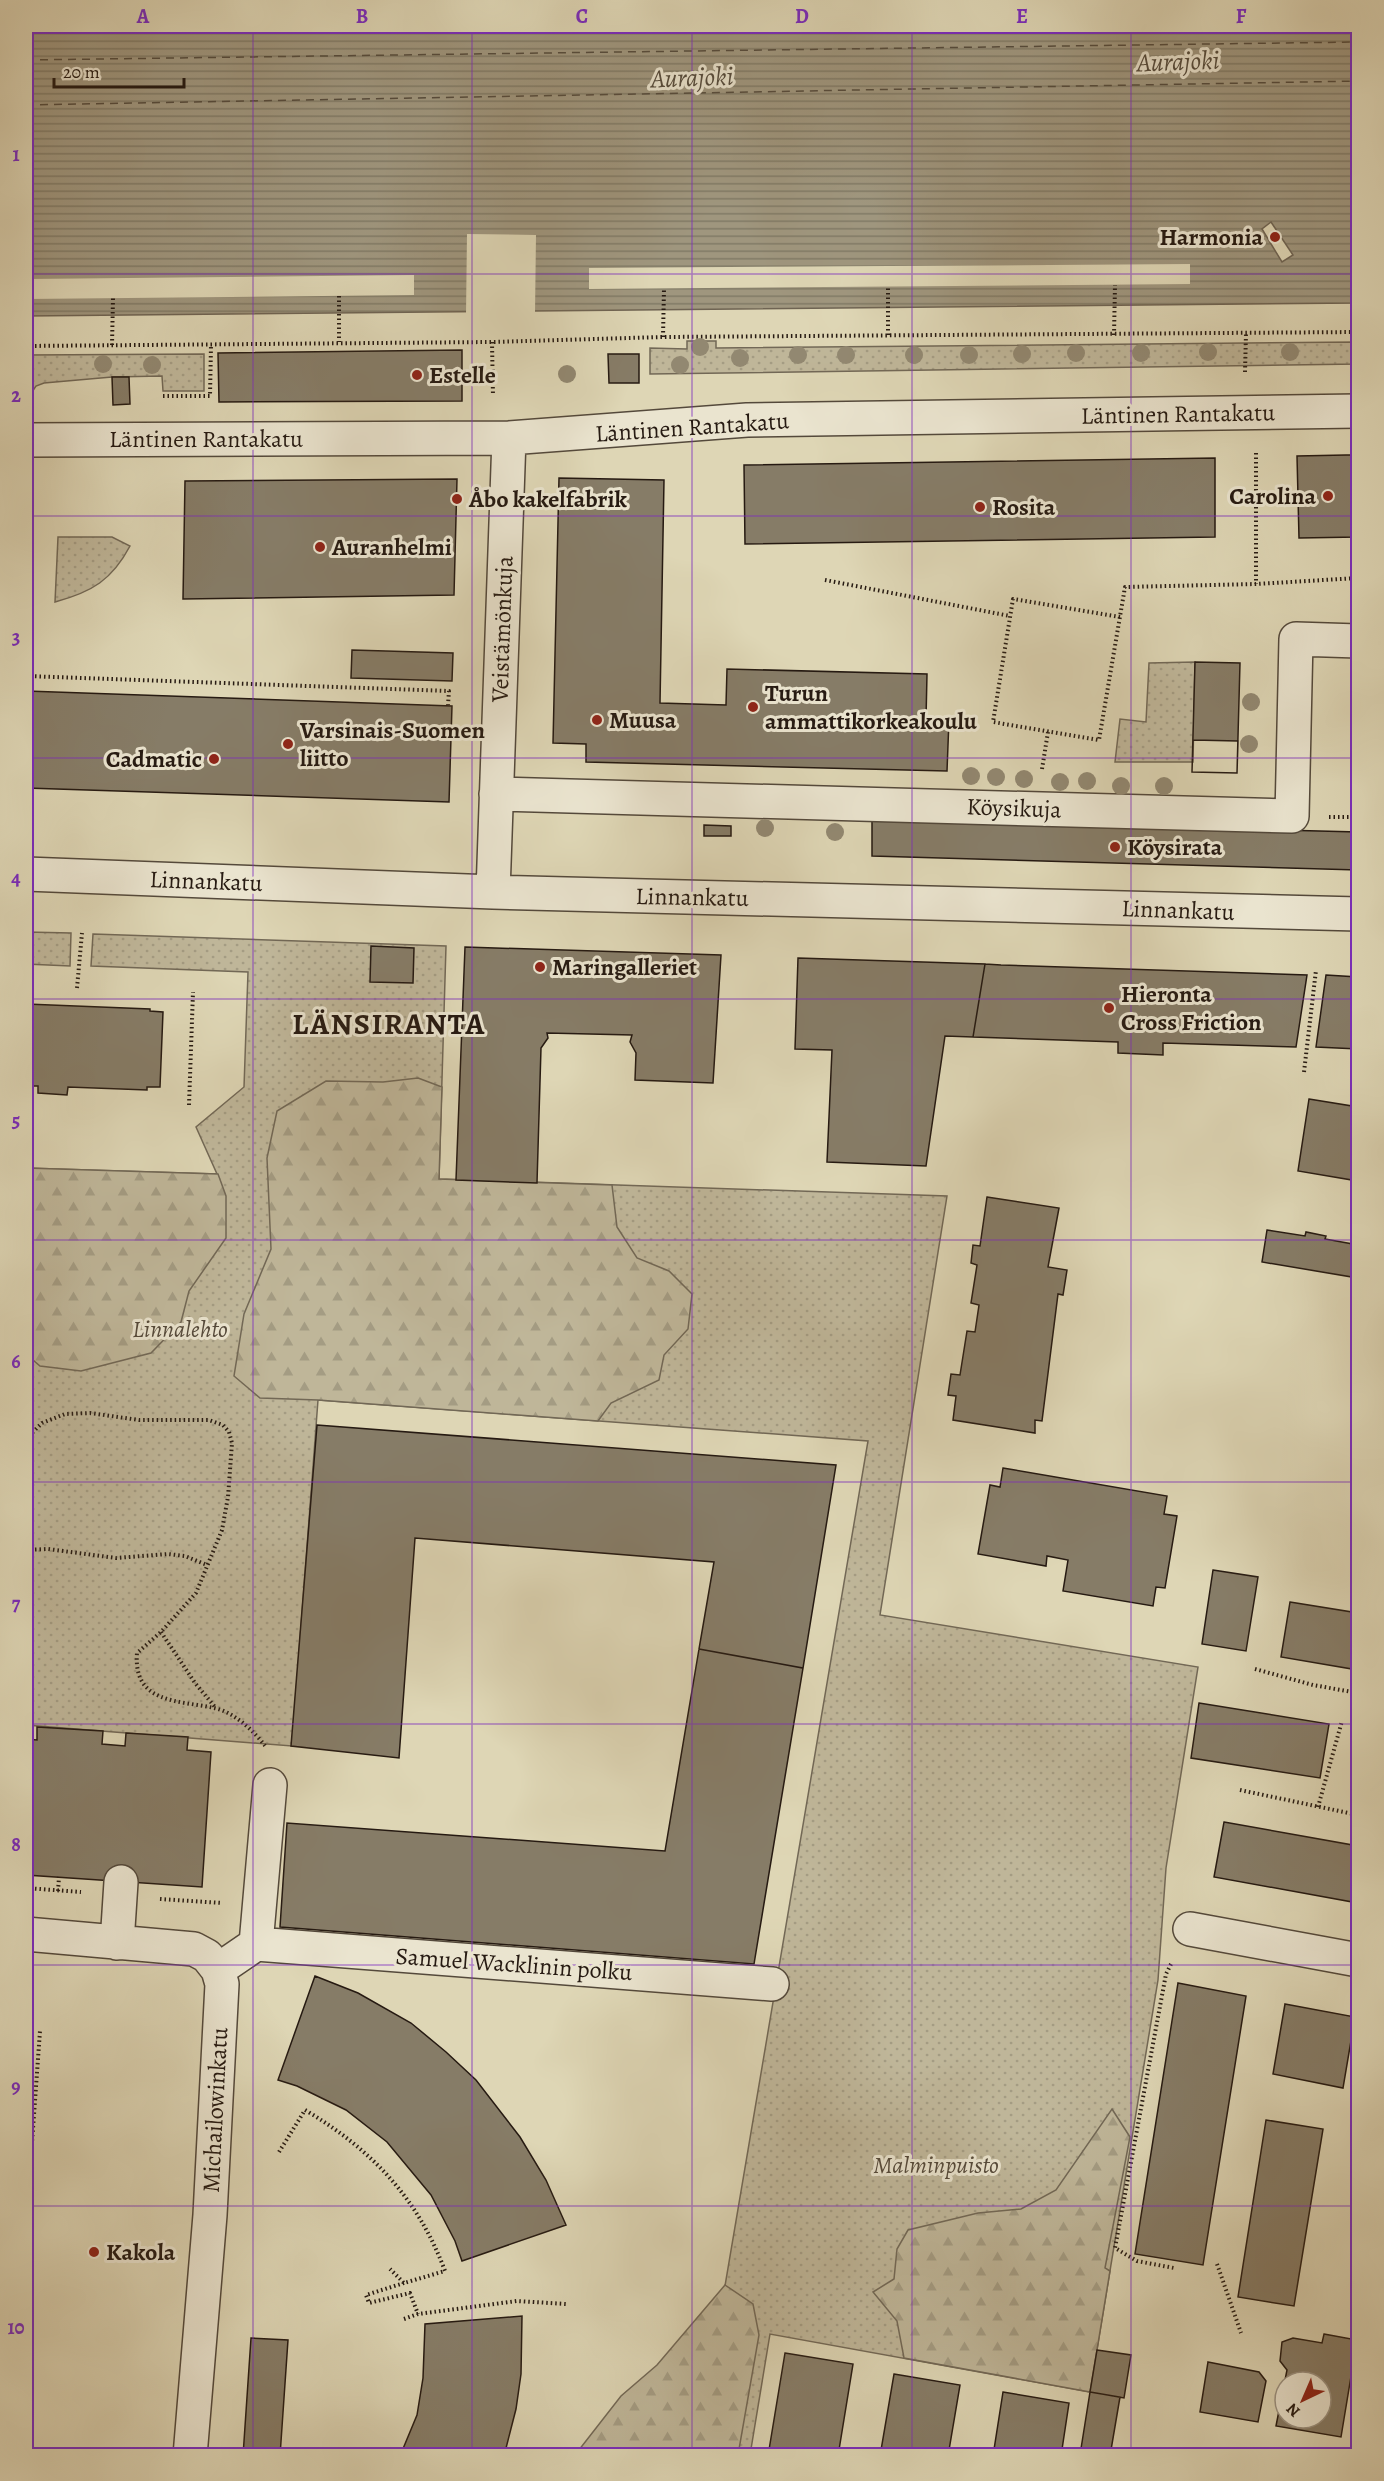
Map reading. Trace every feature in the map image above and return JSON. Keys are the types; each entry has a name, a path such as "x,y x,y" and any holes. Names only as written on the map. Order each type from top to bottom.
{"street":[{"name":"Läntinen Rantakatu","path":"26,440 509,438 747,420 1359,411"},
{"name":"Veistämönkuja","path":"493,892 509,438"},
{"name":"Köysikuja","path":"496,794 1292,816 1296,639 1359,641"},
{"name":"Linnankatu","path":"26,874 493,892 1359,914"},
{"path":"26,1934 194,1949 207,1956 218,1970 256,1944 269,1770"},
{"path":"117,1943 122,1882"},
{"path":"1190,1929 1359,1960"},
{"name":"Samuel Wacklinin polku","path":"256,1944 772,1984"},
{"name":"Michailowinkatu","path":"190,2456 210,2215 222,1984 218,1970"}],"path":[{"path":"1114,334 1115,285"},
{"path":"888,286 888,336"},
{"path":"663,337 664,288"},
{"path":"339,296 339,342"},
{"path":"112,345 113,298"},
{"path":"26,346 492,342 663,337 1359,332"},
{"path":"1245,372 1246,333"},
{"path":"492,342 493,396"},
{"path":"163,396 210,396 211,345"},
{"path":"1256,451 1256,584"},
{"path":"1120,618 1013,600 993,722 1099,740 1120,618 1125,587 1256,584 1359,578"},
{"path":"825,580 1010,616"},
{"path":"26,676 449,691 448,705"},
{"path":"77,988 82,933"},
{"path":"1304,1072 1316,970"},
{"path":"189,1105 193,992"},
{"path":"26,1439 42,1423 65,1414 90,1413 139,1420 209,1420 223,1425 229,1432 232,1443 228,1497 222,1530 196,1593 161,1632 137,1653 136,1667 140,1681 155,1694 175,1703 216,1708"},
{"path":"26,1550 48,1549 116,1558 168,1554 185,1556 207,1565"},
{"path":"161,1632 195,1683 216,1708 239,1721 259,1737 266,1747 269,1770"},
{"path":"1255,1669 1313,1686 1359,1693"},
{"path":"1318,1807 1342,1721"},
{"path":"1240,1790 1359,1815"},
{"path":"58,1890 59,1877"},
{"path":"1166,1974 1115,2247 1137,2261 1174,2268"},
{"path":"26,2226 40,2031"},
{"path":"279,2152 305,2110 332,2126 377,2163 418,2215 436,2247 445,2271 366,2295 369,2303 410,2293 418,2313"},
{"path":"1359,2236 1352,2267 1359,2268"},
{"path":"1217,2264 1241,2333"},
{"path":"390,2269 404,2283"},
{"path":"404,2319 418,2313 517,2301 566,2304"}],"green space":[{"path":"687,341 716,341 716,348 1358,342 1358,364 650,374 650,348 687,349"},
{"path":"204,354 204,391 163,391 162,376 112,377 44,383 36,386 32,392 26,389 26,355"},
{"path":"58,537 112,537 130,546 116,568 100,583 80,594 55,602"},
{"path":"1195,662 1193,762 1115,762 1120,719 1146,722 1149,663"},
{"path":"26,932 71,933 70,966 26,964"},
{"path":"93,934 446,946 439,1179 947,1196 880,1615 1198,1667 1166,1868 1158,1980 1090,2392 770,2334 750,2455 598,2455 716,2339 868,1441 318,1400 292,1746 26,1725 26,1168 217,1174 196,1127 244,1087 248,972 91,966"},
{"path":"418,1078 442,1087 439,1179 612,1185 617,1227 637,1258 669,1271 692,1294 688,1329 664,1355 659,1380 611,1403 598,1421 318,1400 260,1398 234,1376 244,1314 271,1249 267,1158 277,1111 326,1081 383,1082"},
{"path":"26,1168 218,1174 226,1196 226,1238 189,1291 181,1322 151,1353 81,1371 40,1366 26,1354"},
{"path":"1112,2109 1130,2137 1105,2268 1110,2271 1090,2392 904,2358 897,2321 873,2292 894,2279 897,2249 908,2230 978,2213 1021,2209 1056,2190"},
{"path":"725,2285 753,2304 759,2335 738,2455 575,2455 621,2396 657,2365"}],"water":[{"name":"Aurajoki","path":"26,26 1358,26 1358,303 26,316","holes":["1271,222 1293,255 1282,262 1262,229"]}],"pier":[{"path":"467,234 536,235 535,314 466,314"},
{"path":"1190,264 1190,284 589,289 589,268"},
{"path":"414,275 414,295 26,299 26,279"}],"building":[{"path":"462,350 462,401 219,402 218,353"},
{"path":"608,354 639,354 639,383 609,383"},
{"path":"112,377 129,377 130,404 113,405"},
{"name":"Carolina","path":"1358,455 1358,537 1299,538 1297,456"},
{"name":"Rosita","path":"1215,458 1215,537 745,544 744,465"},
{"path":"559,478 664,480 660,703 726,705 727,669 927,674 926,719 949,719 947,771 586,762 586,744 553,743"},
{"name":"Auranhelmi","path":"457,479 454,595 183,599 185,481"},
{"path":"352,650 453,653 452,681 351,678"},
{"path":"1195,662 1240,663 1237,773 1192,772"},
{"path":"26,691 452,706 449,802 26,788"},
{"path":"1193,740 1238,741 1237,773 1192,772"},
{"name":"Köysirata","path":"872,819 1358,832 1358,870 872,856"},
{"path":"704,825 731,826 731,836 704,836"},
{"path":"371,946 414,948 413,983 370,982"},
{"path":"465,947 721,955 713,1083 635,1080 636,1053 630,1042 632,1035 547,1033 548,1038 541,1048 537,1183 456,1180"},
{"path":"798,958 985,964 973,1037 945,1036 926,1166 827,1162 832,1050 795,1049"},
{"path":"985,964 1307,975 1296,1047 1163,1043 1163,1055 1118,1053 1118,1042 973,1037"},
{"path":"1326,975 1358,977 1358,1049 1316,1047"},
{"path":"26,1004 150,1009 150,1011 163,1012 160,1087 147,1087 147,1090 68,1087 67,1095 38,1093 38,1086 26,1086"},
{"path":"1309,1099 1358,1107 1358,1181 1298,1171"},
{"path":"987,1197 1059,1208 1048,1267 1067,1270 1063,1295 1058,1294 1042,1421 1035,1420 1035,1433 953,1420 956,1396 948,1395 951,1374 960,1375 967,1331 975,1332 979,1305 971,1303 977,1265 971,1263 973,1245 980,1246"},
{"path":"1267,1230 1305,1236 1306,1232 1326,1236 1325,1239 1358,1245 1358,1278 1262,1262"},
{"path":"317,1425 836,1465 803,1668 699,1649 714,1562 415,1538 399,1758 291,1746"},
{"path":"1003,1468 1167,1496 1164,1514 1177,1516 1165,1588 1156,1587 1153,1606 1063,1591 1068,1560 1047,1556 1046,1566 978,1554 990,1485 1000,1487"},
{"path":"1213,1570 1258,1577 1246,1651 1202,1644"},
{"path":"1290,1602 1358,1613 1358,1670 1281,1657"},
{"path":"699,1649 803,1668 754,1964 280,1927 287,1823 665,1851"},
{"path":"1199,1703 1329,1724 1320,1778 1191,1758"},
{"path":"37,1727 103,1731 102,1744 125,1746 126,1733 188,1737 187,1750 211,1752 202,1887 26,1875 26,1739 37,1740"},
{"path":"1224,1822 1358,1846 1358,1903 1214,1877"},
{"path":"315,1976 358,1993 411,2023 476,2080 520,2137 546,2180 566,2225 462,2261 455,2241 431,2195 387,2142 346,2110 297,2086 278,2080"},
{"path":"1178,1983 1246,1996 1203,2265 1135,2254"},
{"path":"1285,2004 1355,2017 1343,2088 1273,2074"},
{"path":"1266,2120 1323,2129 1294,2306 1238,2297"},
{"path":"522,2316 521,2374 516,2409 504,2456 400,2456 417,2415 423,2378 425,2324"},
{"path":"1324,2334 1357,2340 1341,2437 1300,2430 1333,2430 1333,2370 1287,2370 1280,2361 1282,2342 1293,2338 1322,2343"},
{"path":"251,2338 288,2340 280,2456 243,2456"},
{"path":"1097,2350 1131,2355 1124,2398 1090,2392"},
{"path":"785,2353 853,2364 838,2456 768,2456"},
{"path":"1208,2362 1259,2372 1266,2381 1258,2422 1200,2412"},
{"path":"894,2374 960,2385 948,2456 880,2456"},
{"path":"1003,2392 1069,2403 1061,2456 993,2456"},
{"path":"1090,2392 1120,2397 1110,2456 1080,2455"}],"ferry route":[{"path":"26,60 1358,42"},
{"path":"26,105 1358,81"}],"place":[{"name":"Harmonia","path":"1275,237"},
{"name":"Estelle","path":"417,375"},
{"name":"Carolina","path":"1328,496"},
{"name":"Åbo kakelfabrik","path":"457,499"},
{"name":"Rosita","path":"980,507"},
{"name":"Auranhelmi","path":"320,547"},
{"name":"Turun ammattikorkeakoulu","path":"753,707"},
{"name":"Muusa","path":"597,720"},
{"name":"Varsinais-Suomen liitto","path":"288,744"},
{"name":"Cadmatic","path":"214,759"},
{"name":"Köysirata","path":"1115,847"},
{"name":"Maringalleriet","path":"540,967"},
{"name":"Hieronta Cross Friction","path":"1109,1008"},
{"name":"Kakola","path":"94,2252"}],"district":[{"name":"LÄNSIRANTA","path":"389,1024"}],"park label":[{"name":"Linnalehto","path":"180,1329"},
{"name":"Malminpuisto","path":"936,2165"}]}
